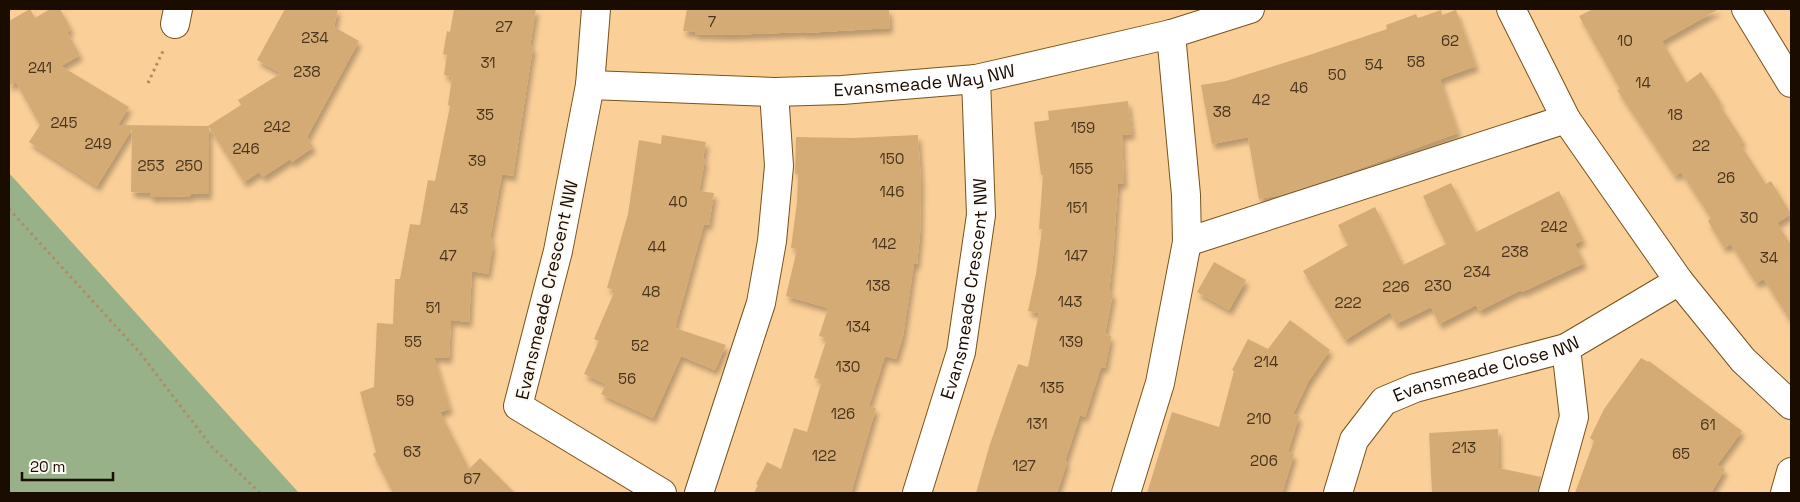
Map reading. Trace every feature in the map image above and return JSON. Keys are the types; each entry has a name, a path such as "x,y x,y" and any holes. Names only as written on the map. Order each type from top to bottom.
{"street":[{"name":"Evansmeade Crescent NW","path":"596,9 590,85 558,251 518,406 662,493"},
{"name":"Evansmeade Way NW","path":"590,85 774,92 842,90 976,79 1171,34 1250,9"},
{"path":"1511,9 1566,119 1679,281 1743,360 1791,404"},
{"path":"1746,9 1791,83"},
{"path":"1126,493 1160,383 1187,242 1186,195 1171,34"},
{"name":"Evansmeade Crescent NW","path":"917,493 961,352 981,215 976,79"},
{"path":"699,493 761,303 772,240 779,166 774,92"},
{"path":"1187,242 1566,119"},
{"name":"Evansmeade Close NW","path":"1338,493 1354,440 1384,400 1415,388 1566,348 1679,281"},
{"path":"1553,493 1574,416 1566,348"},
{"path":"1785,493 1791,472"}],"path":[{"path":"148,83 177,16"},
{"path":"9,210 140,353 211,446 260,493"}],"green space":[{"path":"9,173 299,493 9,493"}],"building":[{"path":"30,9 35,18 50,9 60,9 71,29 67,32 80,55 61,66 129,107 118,125 208,126 241,105 238,100 281,73 257,60 285,9 338,9 334,27 359,41 307,137 313,147 292,162 290,159 263,177 259,172 244,182 209,127 209,194 150,197 150,193 131,192 132,129 97,186 29,142 40,125 16,82 9,86 9,21"},
{"path":"454,9 536,9 530,46 533,47 513,176 502,174 490,238 492,239 491,245 493,245 488,274 472,271 469,322 451,320 449,358 434,357 450,409 440,412 469,469 480,458 515,493 393,493 373,454 376,452 360,392 374,387 377,323 393,324 395,279 400,279 410,224 420,225 428,180 435,181 450,106 448,105 452,77 444,75 447,55 443,54 447,31 450,32"},
{"path":"687,9 889,9 890,28 804,33 695,34 695,32 683,31"},
{"path":"1593,9 1719,9 1662,41 1686,83 1701,72 1743,141 1740,144 1766,184 1771,181 1791,214 1777,223 1791,245 1791,322 1764,279 1756,283 1731,244 1724,248 1708,221 1711,218 1681,172 1675,176 1617,90 1620,89 1579,16"},
{"path":"1441,10 1442,15 1456,10 1476,66 1440,79 1458,133 1336,177 1281,195 1259,199 1248,137 1212,144 1201,85 1226,81 1306,56 1387,29 1386,25 1416,14 1418,18"},
{"path":"1128,101 1132,134 1122,135 1124,183 1118,184 1109,292 1113,293 1105,334 1111,336 1105,368 1101,367 1085,417 1080,415 1057,493 976,493 990,444 1018,364 1028,367 1039,313 1028,311 1036,274 1042,229 1039,229 1043,175 1041,175 1034,122 1049,120 1048,111"},
{"path":"662,135 706,142 703,159 705,160 699,191 714,193 709,225 704,224 675,328 726,345 715,370 681,356 653,418 601,394 606,384 584,374 599,341 594,339 615,290 607,288 628,214 639,140 661,144"},
{"path":"918,135 921,183 920,234 917,264 914,264 903,336 896,359 885,356 869,406 876,408 851,493 754,493 758,485 756,484 767,462 781,469 794,428 807,432 822,380 814,378 827,338 819,336 828,308 786,296 797,249 791,248 797,202 798,174 795,174 796,137 852,138"},
{"path":"1451,183 1476,232 1559,191 1583,240 1575,244 1584,263 1522,292 1521,290 1479,311 1476,305 1439,324 1431,307 1396,324 1390,312 1345,340 1303,271 1348,245 1338,225 1375,207 1403,265 1446,244 1423,196"},
{"path":"1214,262 1246,280 1229,310 1197,292"},
{"path":"1290,320 1330,350 1308,382 1293,414 1299,416 1288,452 1294,454 1282,493 1147,493 1172,412 1219,427 1234,371 1232,370 1248,339 1268,349"},
{"path":"1641,358 1649,361 1742,431 1717,465 1725,469 1711,493 1575,493 1594,441 1590,438 1604,409"},
{"path":"1498,429 1499,468 1541,477 1538,493 1432,493 1429,433"}]}
